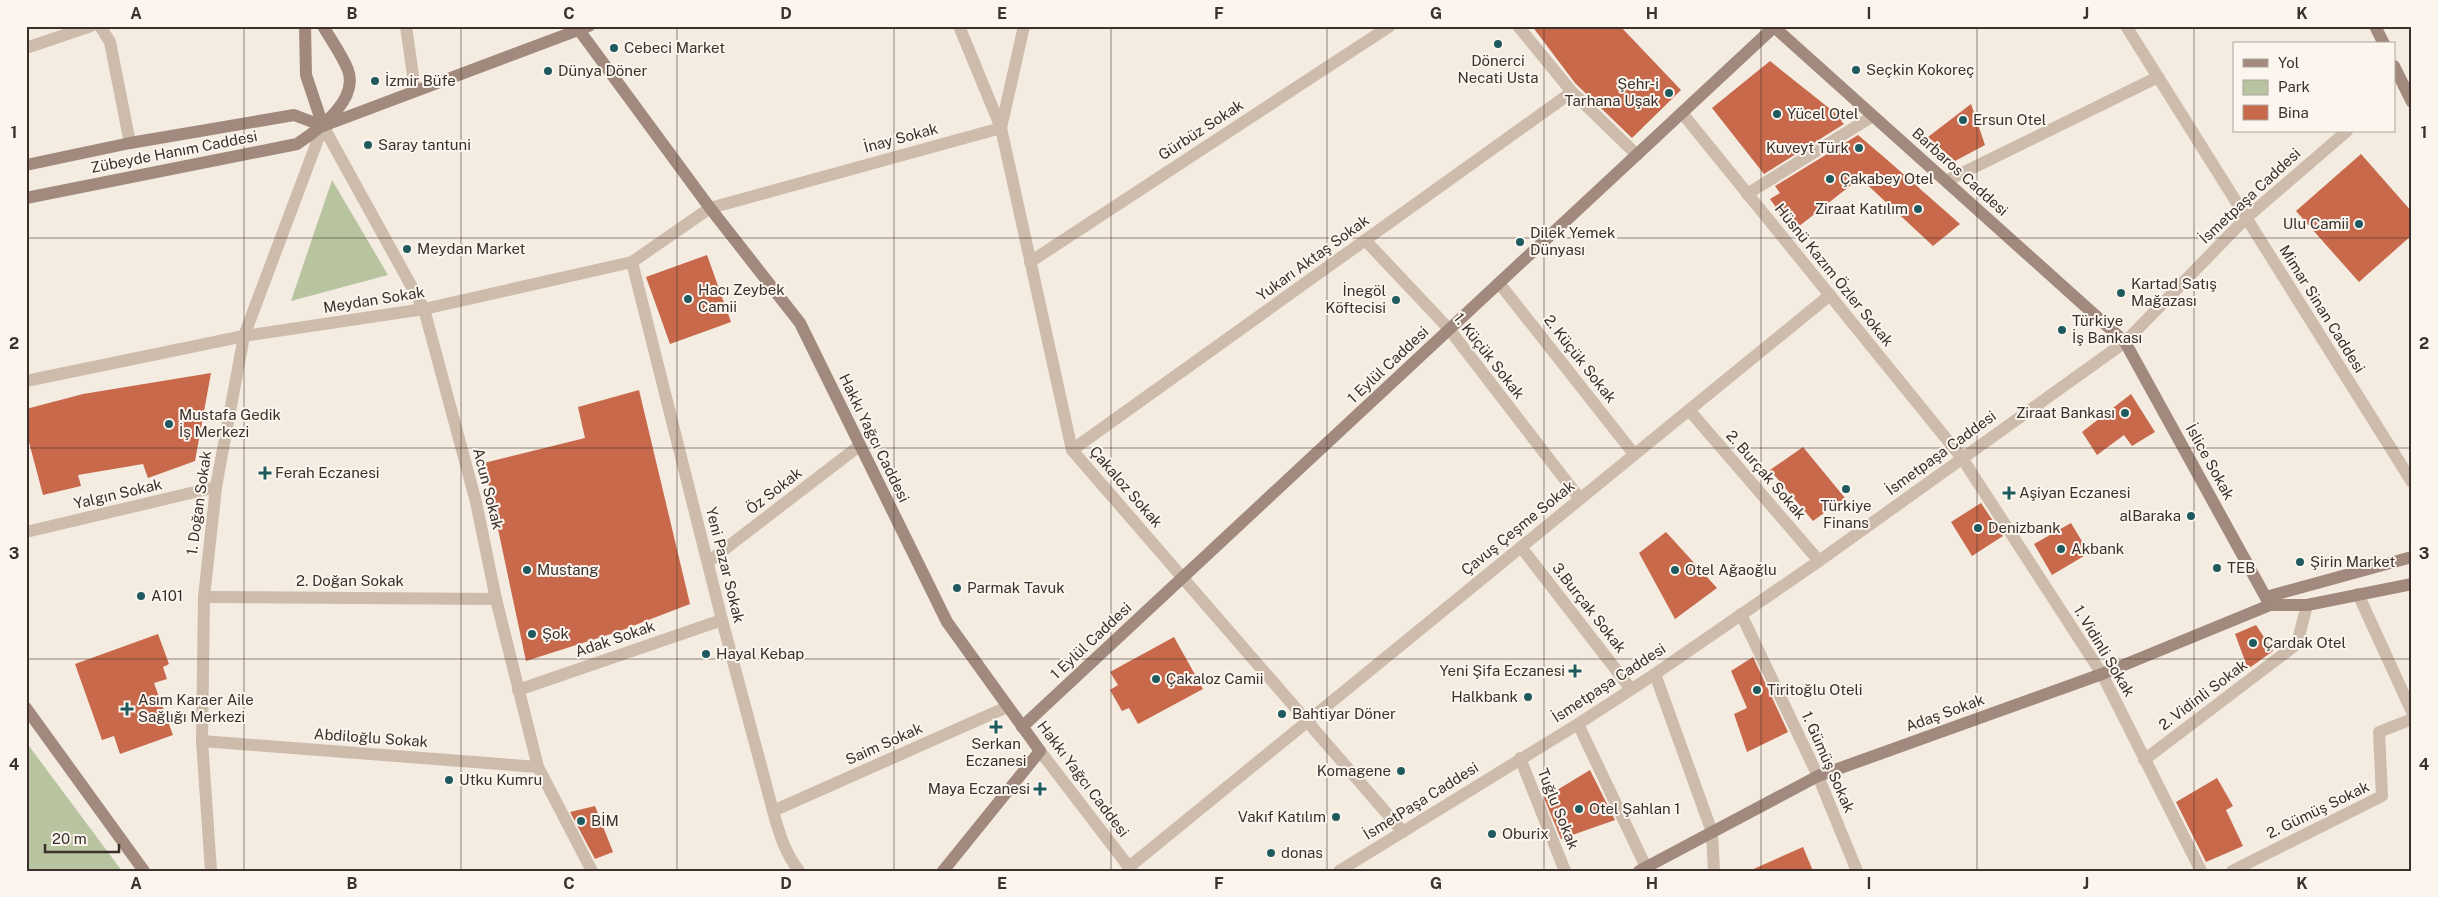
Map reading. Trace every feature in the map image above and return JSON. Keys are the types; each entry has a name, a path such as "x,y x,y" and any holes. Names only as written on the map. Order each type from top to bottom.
{"main road":[{"path":"305,26 306,75 323,126"},
{"path":"323,26 349,71 349,93 323,126"},
{"path":"2375,26 2383,42"},
{"name":"1 Eylül Caddesi","path":"1022,727 1774,27"},
{"name":"Barbaros Caddesi","path":"1774,27 2125,342"},
{"name":"Zübeyde Hanım Caddesi","path":"26,198 297,144 323,126 581,28"},
{"name":"Hakkı Yağcı Caddesi","path":"581,28 710,208 800,323 947,622 1007,708 1040,751"},
{"path":"2398,87 2412,102"},
{"name":"Zübeyde Hanım Caddesi","path":"26,165 130,143 294,115 323,126"},
{"name":"İslice Sokak","path":"2125,342 2268,601"},
{"path":"2268,601 2412,557"},
{"path":"2268,601 2308,605 2412,584"},
{"name":"Adaş Sokak","path":"1642,869 1818,776 2102,674 2268,601"},
{"path":"26,708 144,871"},
{"path":"943,871 1040,751"}],"street":[{"path":"26,48 91,26"},
{"path":"100,26 110,42 130,143"},
{"path":"406,26 415,90"},
{"name":"Çakaloz Sokak","path":"959,26 1001,128 1072,450 1403,832"},
{"path":"1001,128 1024,26"},
{"name":"Gürbüz Sokak","path":"1030,262 1390,26"},
{"path":"1518,26 1572,92 1637,155"},
{"name":"Mimar Sinan Caddesi","path":"2126,26 2412,482"},
{"path":"1946,181 2158,77"},
{"name":"Yukarı Aktaş Sokak","path":"1072,450 1572,92"},
{"name":"Hüsnü Kazım Özler Sokak","path":"1682,113 1962,458"},
{"path":"1747,194 1873,116"},
{"name":"Acun Sokak","path":"323,126 424,309 476,502 496,599 538,767 592,871"},
{"name":"1. Doğan Sokak","path":"210,868 202,741 204,597 216,487 244,336 323,126"},
{"name":"İnay Sokak","path":"710,208 1001,128"},
{"name":"İsmetpaşa Caddesi","path":"1520,758 1578,724 1655,674 1819,561 2125,342 2246,218 2346,132"},
{"name":"Meydan Sokak","path":"26,381 244,336 424,309 632,262 710,208"},
{"name":"1. Küçük Sokak","path":"1365,240 1449,329 1580,499"},
{"name":"Yeni Pazar Sokak","path":"632,262 722,620 773,811 781,840 799,871"},
{"name":"2. Küçük Sokak","path":"1499,283 1634,454"},
{"name":"Çavuş Çeşme Sokak","path":"1130,869 1830,295"},
{"name":"2. Burçak Sokak","path":"1689,410 1819,561"},
{"name":"Öz Sokak","path":"708,562 859,446"},
{"name":"1. Vidinli Sokak","path":"1962,458 2102,674 2201,871"},
{"name":"Yalgın Sokak","path":"26,532 216,487"},
{"name":"3.Burçak Sokak","path":"1521,547 1631,689"},
{"path":"2358,594 2412,712"},
{"name":"2. Doğan Sokak","path":"204,597 496,599"},
{"name":"2. Vidinli Sokak","path":"2144,760 2298,644 2308,605"},
{"name":"1. Gümüş Sokak","path":"1741,614 1818,776 1856,871"},
{"name":"Adak Sokak","path":"518,690 722,620"},
{"path":"1655,674 1712,832 1714,871"},
{"name":"Saim Sokak","path":"773,811 1007,708"},
{"name":"2. Gümüş Sokak","path":"2232,871 2382,796 2379,732 2412,719"},
{"path":"1578,724 1642,869"},
{"name":"Abdiloğlu Sokak","path":"202,741 538,767"},
{"name":"Hakkı Yağcı Caddesi","path":"1040,751 1130,869"},
{"name":"İsmetPaşa Caddesi","path":"1339,871 1520,758"},
{"name":"Tuğlu Sokak","path":"1520,758 1565,871"}],"green space":[{"path":"332,180 388,275 291,301"},
{"path":"26,742 122,871 26,871"}],"building":[{"path":"1532,26 1620,26 1681,90 1632,138 1575,83"},
{"name":"Yücel Otel","path":"1770,61 1844,120 1841,121 1844,124 1764,174 1712,108"},
{"name":"Ersun Otel","path":"1971,104 1985,145 1955,161 1928,137"},
{"path":"1858,135 1960,224 1933,246 1860,178 1793,231 1770,199 1780,193 1775,186"},
{"name":"Ulu Camii","path":"2361,154 2412,212 2412,235 2359,282 2296,211"},
{"name":"Hacı Zeybek Camii","path":"707,255 731,322 670,344 646,277"},
{"path":"211,373 195,461 148,478 143,464 78,475 81,486 43,495 26,431 26,409 83,394"},
{"path":"639,390 690,604 617,632 526,661 484,463 585,438 578,407"},
{"name":"Ziraat Bankası","path":"2131,394 2155,432 2132,446 2124,435 2097,455 2082,432"},
{"path":"1803,447 1845,498 1813,521 1770,470"},
{"name":"Denizbank","path":"1981,503 2003,536 1972,556 1951,522"},
{"name":"Akbank","path":"2071,523 2089,553 2052,575 2034,544"},
{"name":"Otel Ağaoğlu","path":"1666,532 1717,588 1675,619 1639,553"},
{"name":"Çardak Otel","path":"2256,625 2273,651 2248,669 2235,634"},
{"name":"Asım Karaer Aile Sağlığı Merkezi","path":"158,634 169,664 163,667 167,679 154,683 173,735 120,754 114,736 102,740 75,664"},
{"name":"Çakaloz Camii","path":"1174,637 1203,689 1138,724 1129,708 1122,711 1110,690 1118,685 1110,672"},
{"name":"Tiritoğlu Oteli","path":"1753,657 1788,732 1747,752 1734,714 1747,708 1731,671"},
{"name":"Otel Şahlan 1","path":"1590,770 1615,820 1561,839 1544,798"},
{"path":"2217,778 2233,806 2226,810 2243,846 2206,862 2176,802"},
{"path":"595,806 613,852 595,859 570,812"},
{"path":"1803,847 1813,871 1749,871"}],"place":[{"name":"Dönerci Necati Usta","path":"1498,44"},
{"name":"Cebeci Market","path":"614,48"},
{"name":"Seçkin Kokoreç","path":"1856,70"},
{"name":"Dünya Döner","path":"548,71"},
{"name":"İzmir Büfe","path":"375,81"},
{"name":"Şehr-i Tarhana Uşak","path":"1669,93"},
{"name":"Yücel Otel","path":"1777,114"},
{"name":"Ersun Otel","path":"1963,120"},
{"name":"Saray tantuni","path":"368,145"},
{"name":"Kuveyt Türk","path":"1859,148"},
{"name":"Çakabey Otel","path":"1830,179"},
{"name":"Ziraat Katılım","path":"1918,209"},
{"name":"Ulu Camii","path":"2359,224"},
{"name":"Dilek Yemek Dünyası","path":"1520,242"},
{"name":"Meydan Market","path":"407,249"},
{"name":"Kartad Satış Mağazası","path":"2121,293"},
{"name":"Hacı Zeybek Camii","path":"688,299"},
{"name":"İnegöl Köftecisi","path":"1396,300"},
{"name":"Türkiye İş Bankası","path":"2062,330"},
{"name":"Ziraat Bankası","path":"2125,413"},
{"name":"Mustafa Gedik İş Merkezi","path":"169,424"},
{"name":"Ferah Eczanesi","path":"265,473"},
{"name":"Türkiye Finans","path":"1846,489"},
{"name":"Aşiyan Eczanesi","path":"2009,493"},
{"name":"alBaraka","path":"2191,516"},
{"name":"Denizbank","path":"1978,528"},
{"name":"Akbank","path":"2061,549"},
{"name":"Şirin Market","path":"2300,562"},
{"name":"TEB","path":"2217,568"},
{"name":"Mustang","path":"527,570"},
{"name":"Otel Ağaoğlu","path":"1675,570"},
{"name":"Parmak Tavuk","path":"957,588"},
{"name":"A101","path":"141,596"},
{"name":"Şok","path":"532,634"},
{"name":"Çardak Otel","path":"2253,643"},
{"name":"Hayal Kebap","path":"706,654"},
{"name":"Yeni Şifa Eczanesi","path":"1575,671"},
{"name":"Çakaloz Camii","path":"1156,679"},
{"name":"Tiritoğlu Oteli","path":"1757,690"},
{"name":"Halkbank","path":"1528,697"},
{"name":"Asım Karaer Aile Sağlığı Merkezi","path":"127,709"},
{"name":"Bahtiyar Döner","path":"1282,714"},
{"name":"Serkan Eczanesi","path":"996,727"},
{"name":"Komagene","path":"1401,771"},
{"name":"Utku Kumru","path":"449,780"},
{"name":"Maya Eczanesi","path":"1040,789"},
{"name":"Otel Şahlan 1","path":"1579,809"},
{"name":"Vakıf Katılım","path":"1336,817"},
{"name":"BİM","path":"581,821"},
{"name":"Oburix","path":"1492,834"},
{"name":"donas","path":"1271,853"}]}
